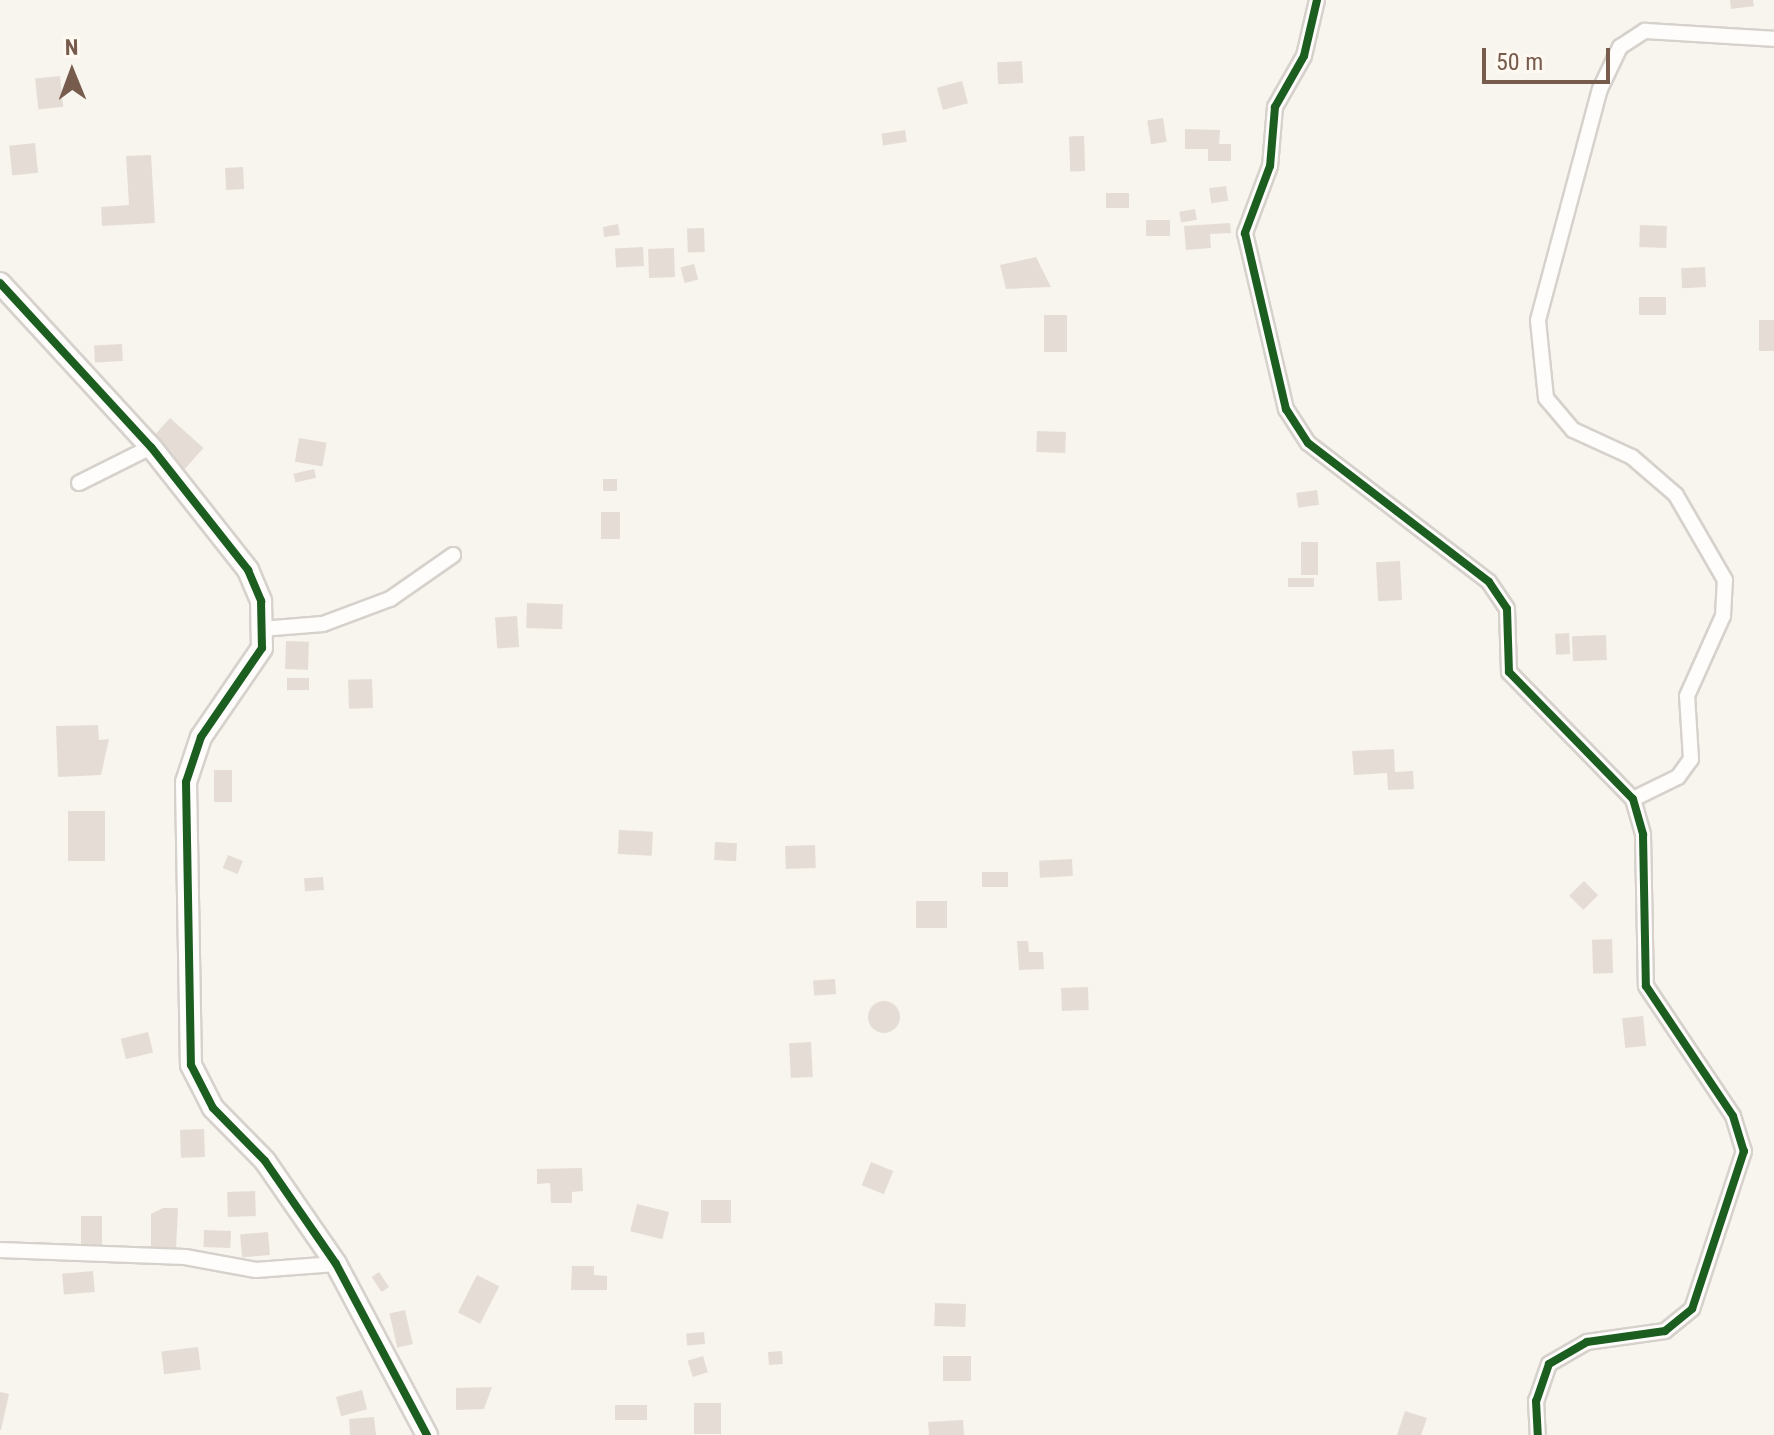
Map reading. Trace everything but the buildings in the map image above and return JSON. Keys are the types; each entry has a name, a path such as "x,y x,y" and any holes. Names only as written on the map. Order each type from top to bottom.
{"street":[{"path":"1317,0 1304,56 1275,107 1270,166 1245,233 1286,409 1308,443 1489,582 1507,609 1509,672 1633,799 1643,835 1646,986 1733,1116 1744,1151 1692,1309 1665,1331 1587,1342 1549,1364 1536,1401 1538,1435"},
{"path":"1633,799 1678,777 1691,759 1687,696 1723,616 1725,580 1676,495 1632,457 1573,430 1546,398 1538,320 1600,89 1620,47 1645,31 1774,39"},
{"path":"0,283 151,447 248,570 261,601 262,648 201,737 186,782 191,1065 213,1108 265,1161 336,1264 427,1435"},
{"path":"79,483 151,447"},
{"path":"261,629 323,624 390,599 453,555"},
{"path":"0,1250 185,1257 256,1270 336,1264"}],"cycle path":[{"path":"1317,0 1304,56 1275,107 1270,166 1245,233 1286,409 1308,443 1489,582 1507,609 1509,672 1633,799 1643,835 1646,986 1733,1116 1744,1151 1692,1309 1665,1331 1587,1342 1549,1364 1536,1401 1538,1435"},
{"path":"0,283 151,447 248,570 261,601 262,648 201,737 186,782 191,1065 213,1108 265,1161 336,1264 427,1435"}]}
